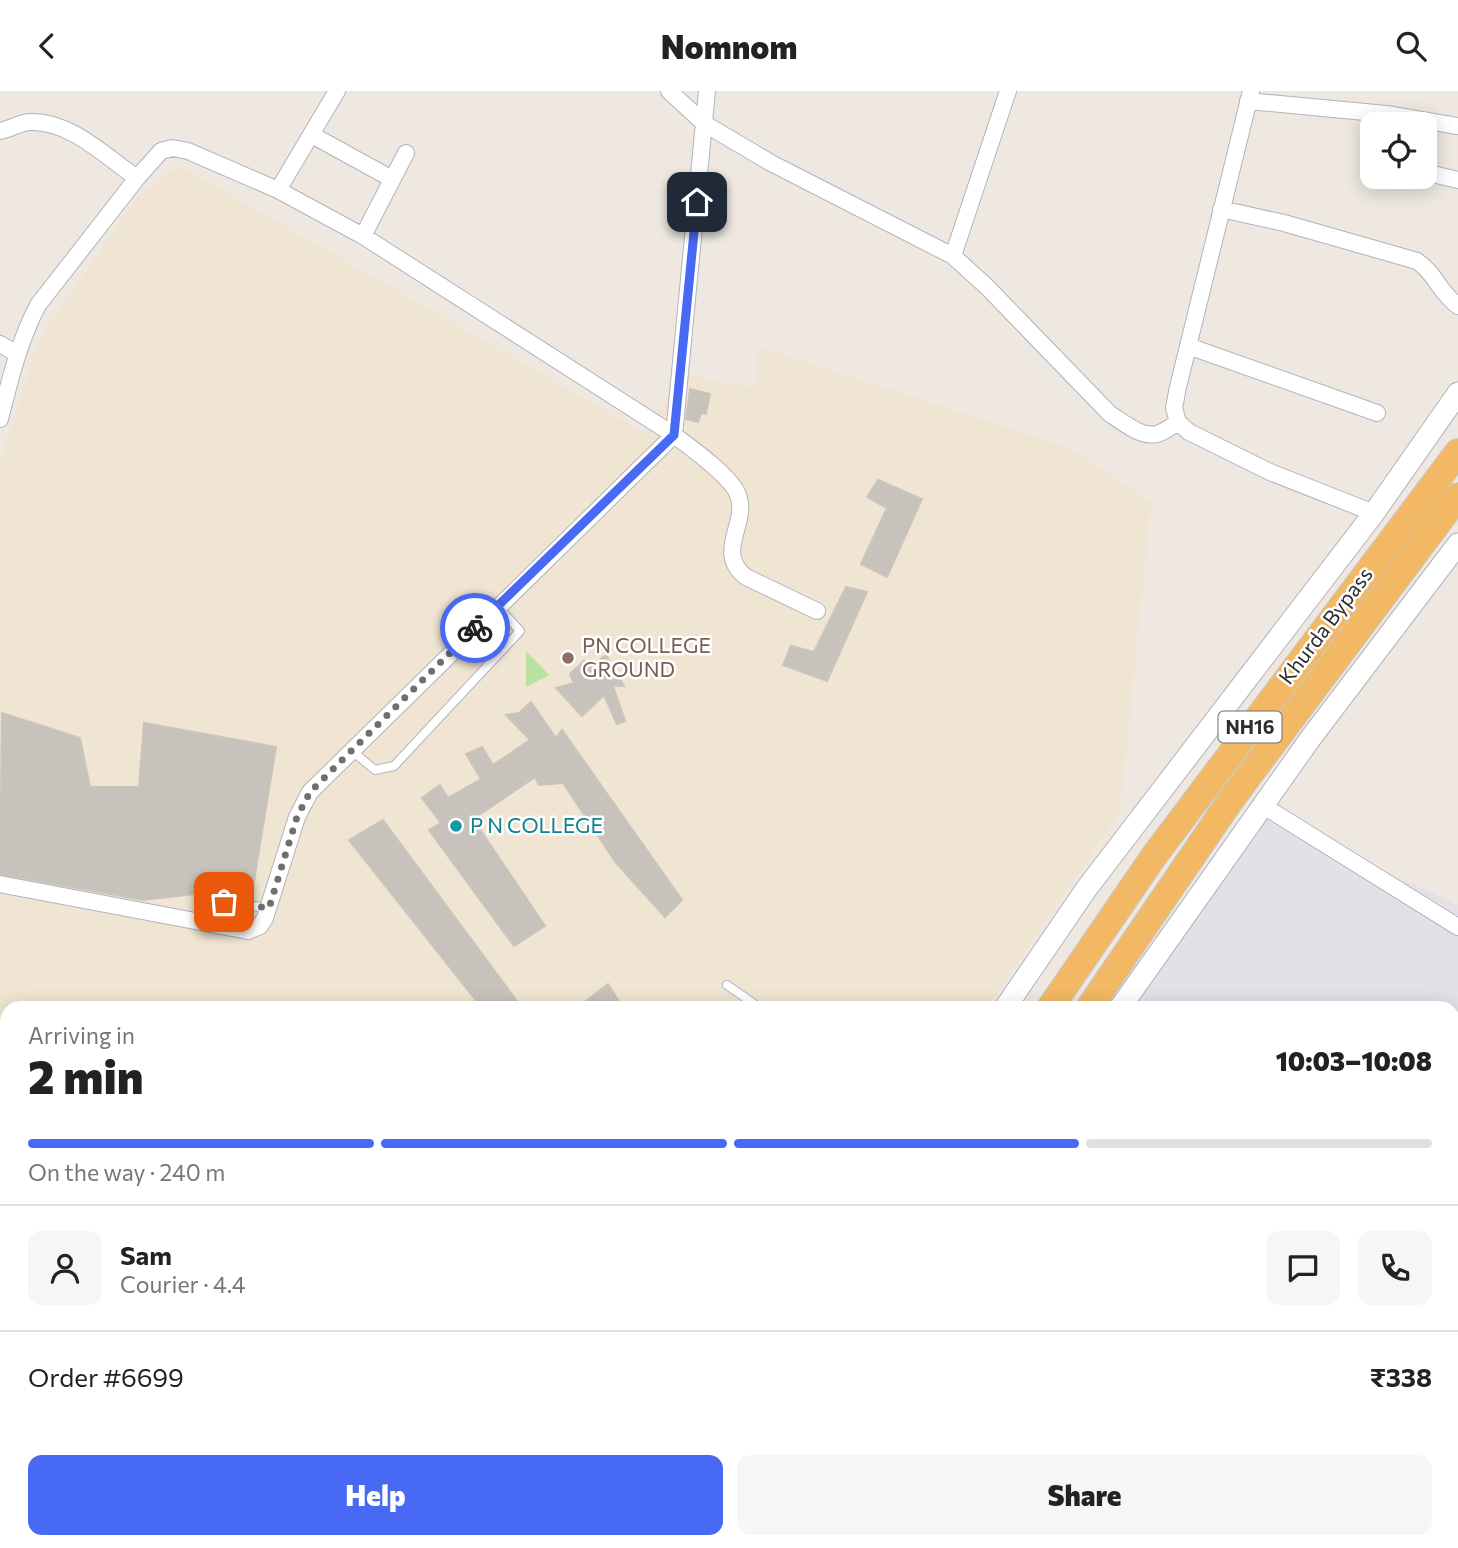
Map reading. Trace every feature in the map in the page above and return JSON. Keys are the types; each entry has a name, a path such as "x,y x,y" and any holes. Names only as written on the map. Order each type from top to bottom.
{"highway":[{"name":"Khurda Bypass","path":"1055,1001 1154,856 1458,452"},
{"name":"Khurda Bypass","path":"1094,1001 1230,801 1458,496"}],"main road":[{"path":"1010,1001 1087,888 1374,513 1458,393"},
{"path":"1125,1001 1310,739 1458,544"}],"street":[{"path":"278,190 337,91"},
{"path":"669,91 705,124 771,163 953,256 987,287 1110,414 1131,428 1158,434 1178,422"},
{"path":"0,884 248,931 260,926 269,908 297,817 310,792 674,435 707,91"},
{"path":"953,256 1008,91"},
{"path":"1374,513 1270,472 1189,432 1178,422 1174,408 1250,96 1458,126"},
{"path":"0,131 29,122 54,125 74,134 137,178"},
{"path":"312,135 392,179"},
{"path":"0,419 17,354 27,325 38,305 161,151 172,148 188,151 278,190 363,236 674,435 717,470 738,494 740,503 731,552 736,569 817,611"},
{"path":"363,236 406,153"},
{"path":"1437,175 1458,180"},
{"path":"1221,209 1296,226 1417,261 1430,270 1443,293 1458,306"},
{"path":"0,344 17,354"},
{"path":"1188,346 1377,414"},
{"path":"1262,805 1458,927"}],"lane":[{"path":"352,751 375,770 394,766 520,631 497,606"},
{"path":"204,900 269,908"},
{"path":"727,985 750,1001"}],"shaded area":[{"name":"PN COLLEGE GROUND","path":"183,168 645,433 681,374 756,388 759,346 1074,450 1151,503 1120,812 992,1001 0,1001 0,463 39,339 137,197 170,171"},
{"path":"1254,811 1458,905 1458,1001 1136,1001"}],"green space":[{"path":"526,651 549,675 526,687"}],"building":[{"path":"690,389 710,394 706,414 701,413 698,422 686,419"},
{"path":"878,480 922,499 887,577 861,564 887,508 867,497"},
{"path":"846,587 867,592 827,681 783,665 791,646 814,652"},
{"path":"606,655 624,686 613,686 625,721 617,724 604,695 582,716 556,688 574,683 570,674 584,661 588,669"},
{"name":"P N COLLEGE","path":"531,702 556,738 562,730 682,900 665,917 616,863 563,783 539,785 535,777 473,819 545,926 514,946 429,830 441,823 422,798 440,785 448,798 481,779 466,754 482,747 493,765 530,740 506,715 519,713"},
{"path":"2,713 80,738 90,787 139,787 144,723 276,747 253,887 143,900 0,874"},
{"path":"383,820 517,1001 476,1001 349,840"},
{"path":"608,984 619,1001 586,1001"}],"way so far":[{"path":"224,902 269,908 297,817 310,792 475,628"}],"place":[{"name":"PN COLLEGE GROUND","path":"568,658"},
{"name":"P N COLLEGE","path":"456,826"}],"route":[{"path":"475,628 674,435 697,202"}]}
